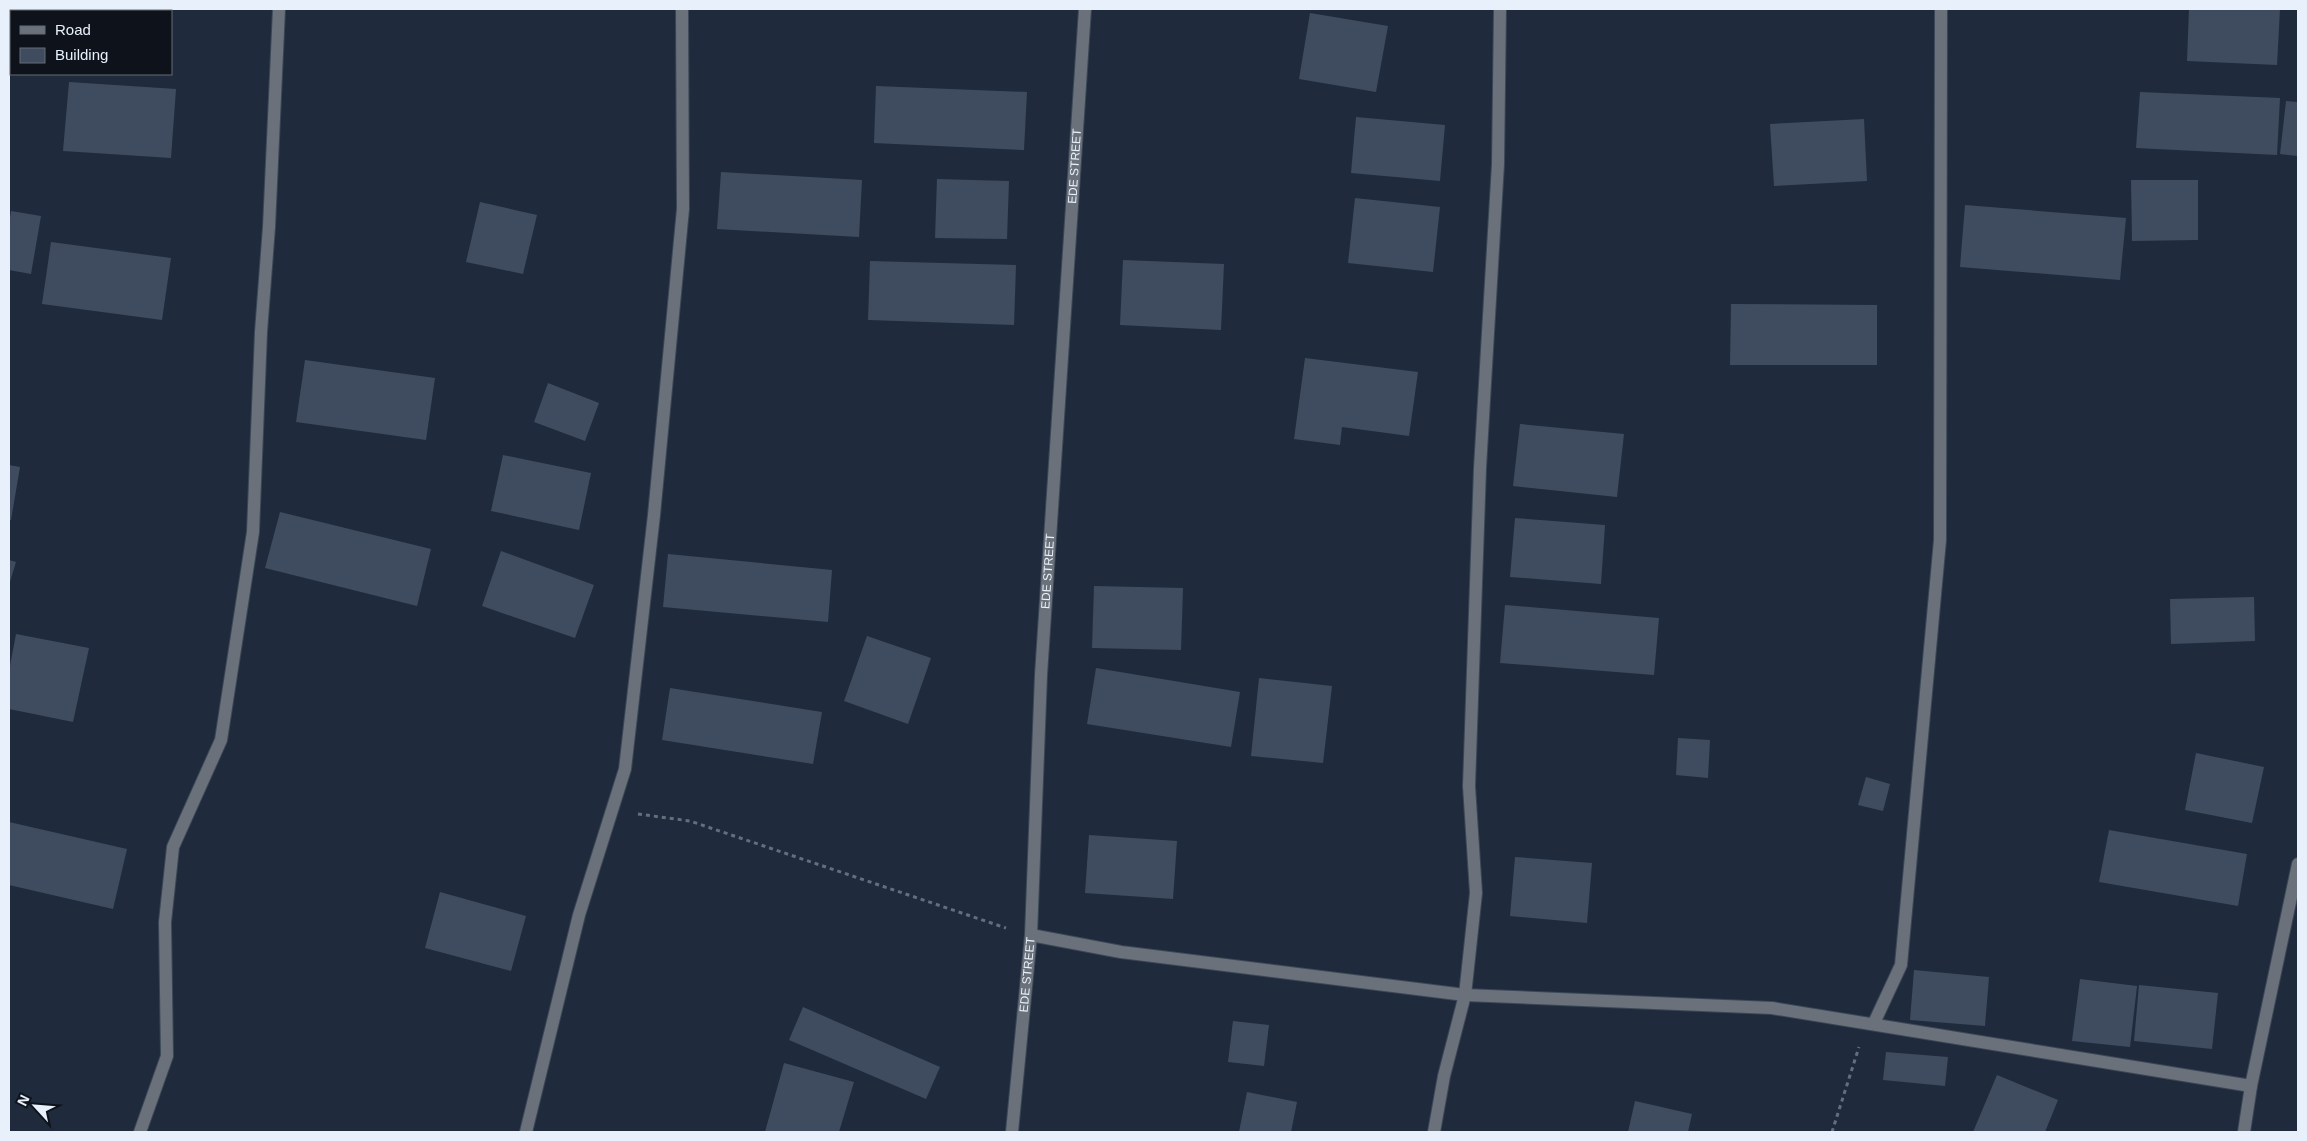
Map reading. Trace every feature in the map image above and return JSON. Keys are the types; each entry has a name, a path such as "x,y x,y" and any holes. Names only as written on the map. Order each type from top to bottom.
{"street":[{"path":"140,1132 167,1056 165,922 173,847 221,740 253,532 261,332 269,228 279,9"},
{"path":"526,1132 579,915 625,769 654,515 683,209 682,9"},
{"name":"EDE STREET","path":"1012,1132 1031,935 1041,676 1084,9"},
{"path":"1434,1132 1444,1076 1465,995 1476,893 1470,776 1480,468 1498,164 1500,9"},
{"path":"1874,1023 1901,965 1940,540 1941,9"},
{"path":"2244,1132 2251,1086 2298,864"},
{"path":"1031,935 1121,952 1465,995 1772,1008 1874,1023 2251,1086"}],"path":[{"path":"612,811 690,821 1031,935"},
{"path":"1832,1132 1858,1048 1874,1023"}],"building":[{"path":"2189,9 2280,9 2277,65 2187,61"},
{"path":"1310,13 1388,26 1376,92 1299,79"},
{"path":"69,82 176,89 171,158 63,151"},
{"path":"876,86 1027,92 1024,150 874,143"},
{"path":"2140,92 2280,98 2277,155 2136,148"},
{"path":"2286,101 2298,102 2298,156 2280,154"},
{"path":"1356,117 1445,125 1440,181 1351,173"},
{"path":"1864,119 1867,181 1774,186 1770,124"},
{"path":"721,172 862,180 859,237 717,229"},
{"path":"937,179 1009,181 1007,239 935,238"},
{"path":"2131,180 2198,180 2198,240 2132,241"},
{"path":"1355,198 1440,207 1433,272 1348,263"},
{"path":"480,202 537,215 523,274 466,262"},
{"path":"1965,205 2126,218 2120,280 1960,267"},
{"path":"11,211 41,216 31,274 9,270 9,224"},
{"path":"51,242 171,258 162,320 42,304"},
{"path":"1123,260 1224,264 1221,330 1120,325"},
{"path":"870,261 1016,265 1014,325 868,320"},
{"path":"1731,304 1877,305 1877,365 1730,365"},
{"path":"1305,358 1418,372 1409,436 1342,427 1340,445 1294,439"},
{"path":"305,360 435,378 426,440 296,422"},
{"path":"548,383 599,403 585,441 534,422"},
{"path":"1520,424 1624,434 1617,497 1513,486"},
{"path":"503,455 591,473 579,530 491,511"},
{"path":"9,465 20,467 11,520 9,520"},
{"path":"280,512 431,549 417,606 265,568"},
{"path":"1515,518 1605,525 1601,584 1510,577"},
{"path":"501,551 594,585 575,638 482,606"},
{"path":"668,554 832,570 828,622 663,607"},
{"path":"9,560 16,562 9,585"},
{"path":"1094,586 1183,588 1181,650 1092,648"},
{"path":"2254,597 2255,641 2171,644 2170,599"},
{"path":"1505,605 1659,618 1654,675 1500,663"},
{"path":"16,634 89,648 73,722 9,709 9,671"},
{"path":"867,636 931,658 908,724 844,701"},
{"path":"1096,668 1240,692 1231,747 1087,724"},
{"path":"1259,678 1332,686 1323,763 1251,756"},
{"path":"670,688 822,712 813,764 662,740"},
{"path":"1678,738 1710,740 1708,778 1676,775"},
{"path":"2196,753 2264,767 2252,823 2185,810"},
{"path":"1866,777 1890,784 1883,811 1858,805"},
{"path":"9,822 127,849 113,909 9,885"},
{"path":"2109,830 2247,854 2238,906 2099,882"},
{"path":"1089,835 1177,841 1173,899 1085,893"},
{"path":"1515,857 1592,863 1587,923 1510,916"},
{"path":"440,892 526,916 511,971 425,948"},
{"path":"1914,970 1989,977 1985,1026 1910,1020"},
{"path":"2080,979 2137,986 2130,1047 2072,1041"},
{"path":"2139,985 2218,993 2212,1049 2134,1041"},
{"path":"803,1007 940,1067 926,1099 789,1040"},
{"path":"1233,1021 1269,1025 1264,1066 1228,1062"},
{"path":"1886,1052 1948,1057 1945,1086 1883,1080"},
{"path":"784,1063 854,1082 839,1132 765,1132"},
{"path":"1997,1075 2058,1100 2045,1132 1973,1132"},
{"path":"1247,1092 1297,1102 1291,1132 1239,1132"},
{"path":"1635,1101 1692,1114 1688,1132 1628,1132"}]}
